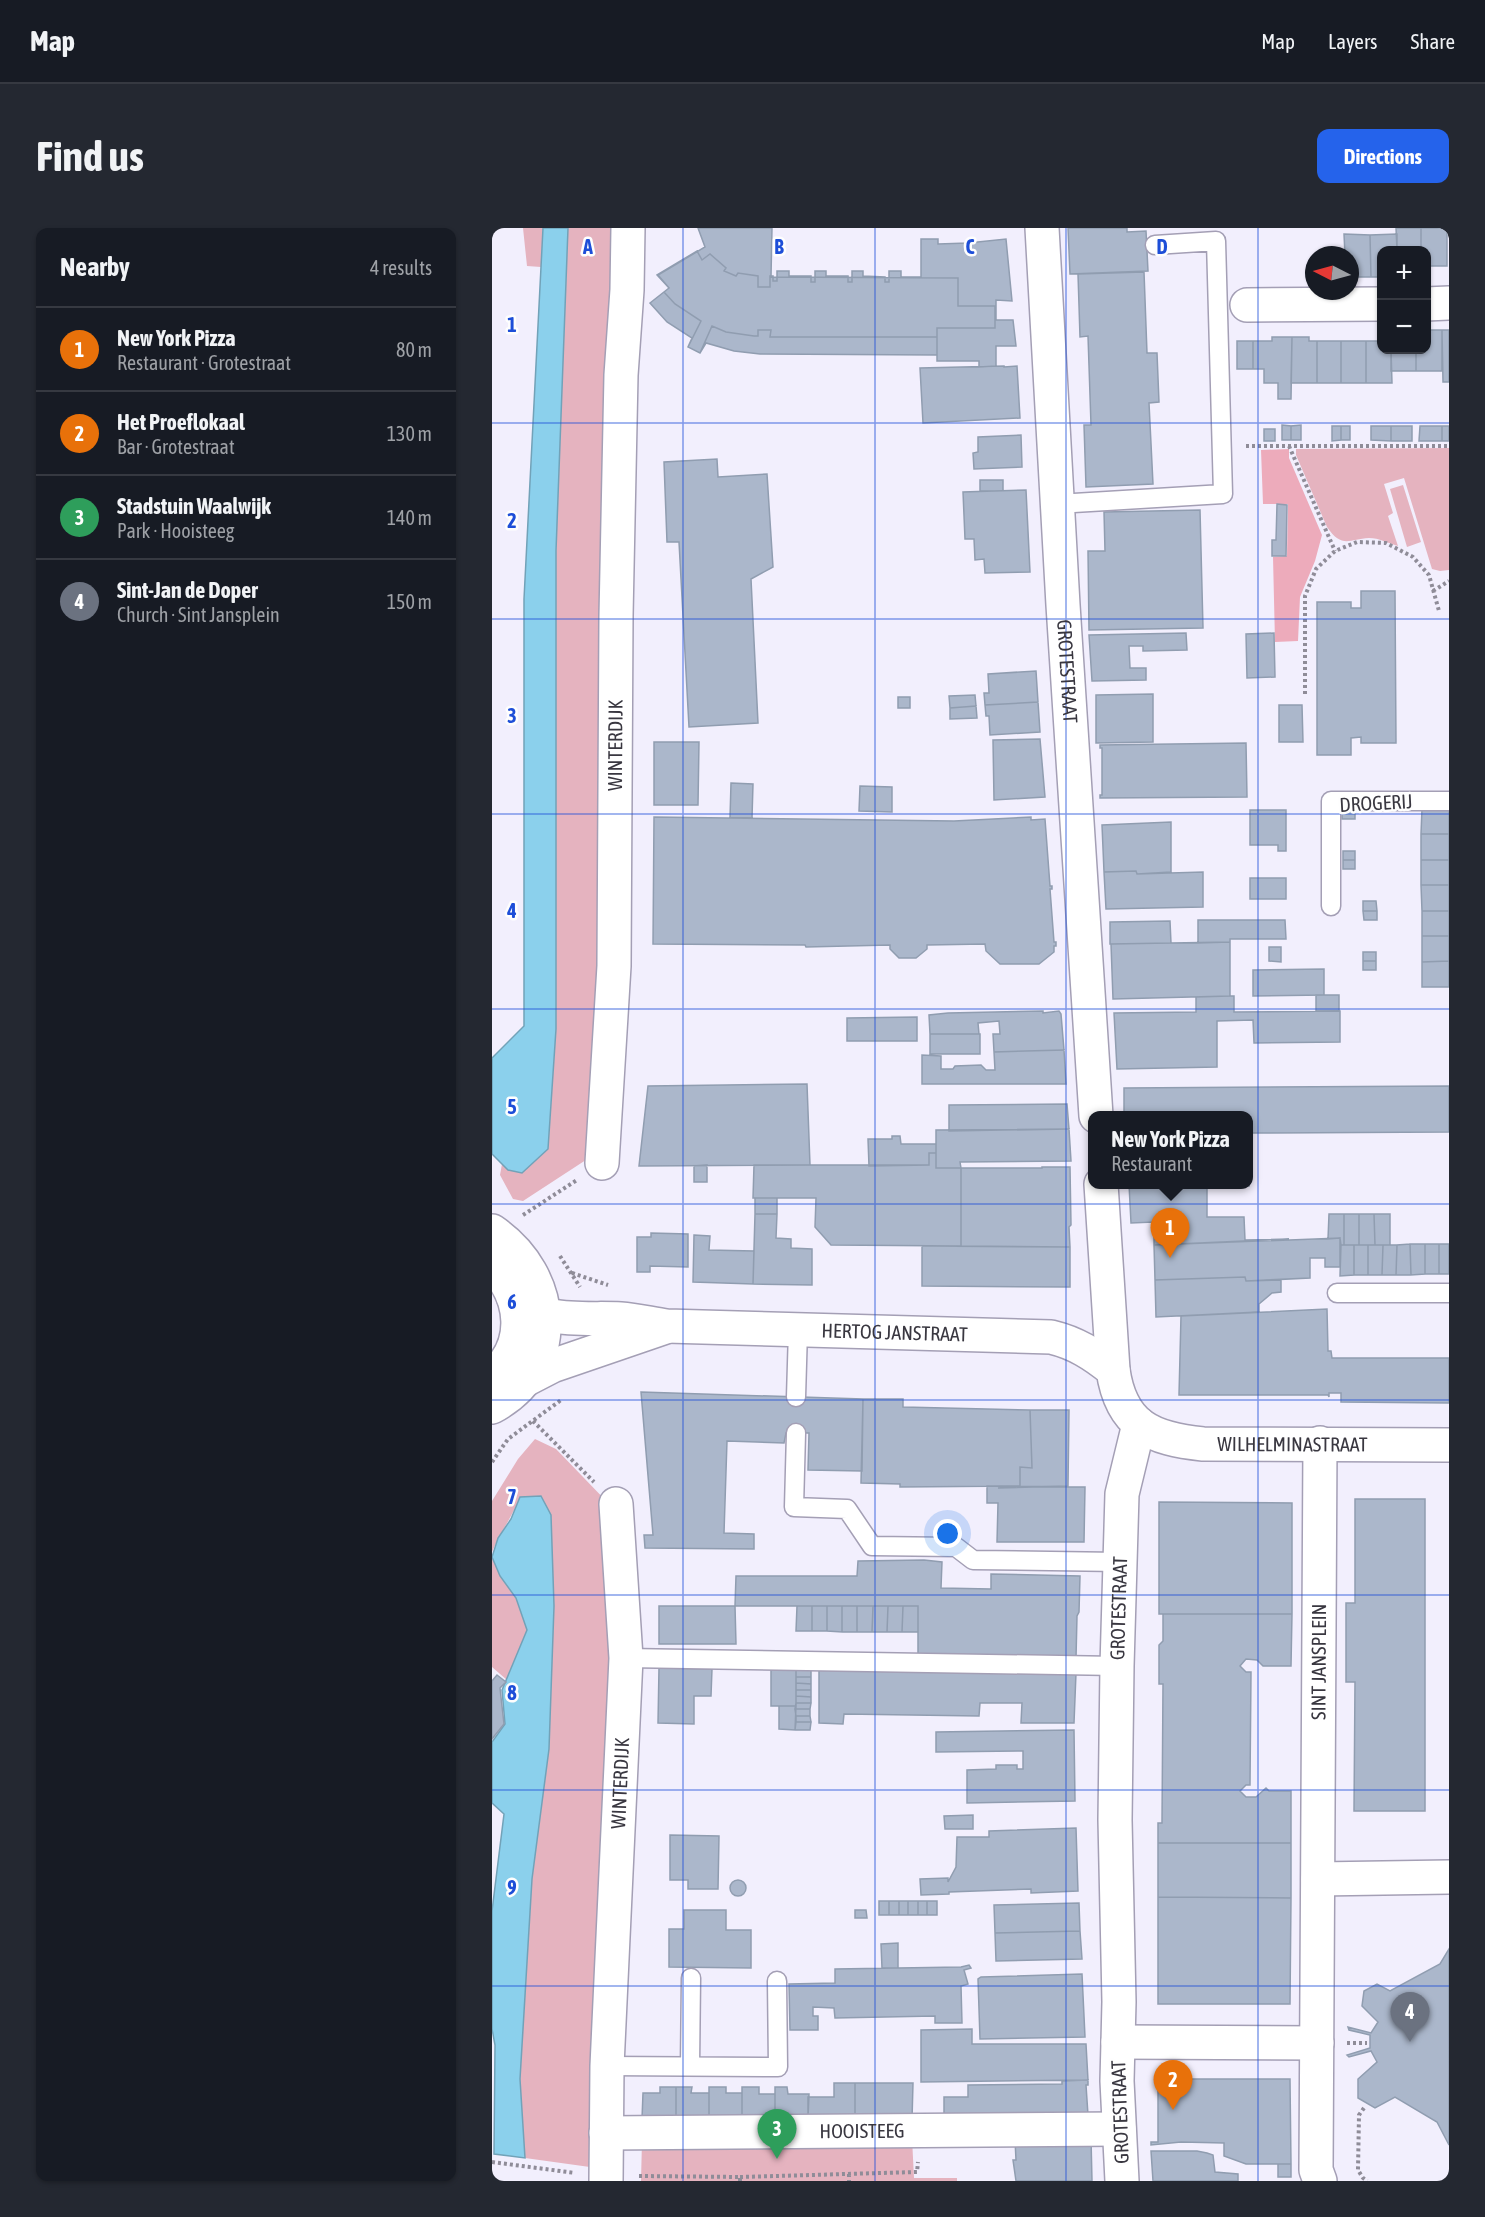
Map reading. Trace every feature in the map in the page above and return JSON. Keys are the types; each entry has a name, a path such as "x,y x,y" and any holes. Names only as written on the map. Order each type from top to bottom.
{"street":[{"name":"WINTERDIJK","path":"602,1163 614,966 620,386 627,290 628,228"},
{"name":"GROTESTRAAT","path":"1042,228 1096,1111"},
{"path":"1431,304 1449,303"},
{"path":"1246,305 1377,304"},
{"path":"1101,1189 1114,1382 1125,1408 1139,1424"},
{"path":"499,1396 507,1360 518,1334 524,1289 520,1256 500,1237"},
{"path":"499,1396 540,1351 545,1315 524,1289"},
{"name":"HERTOG JANSTRAAT","path":"524,1289 567,1299 616,1306 668,1326"},
{"name":"HERTOG JANSTRAAT","path":"545,1315 624,1319 668,1326 1051,1337 1081,1347 1113,1370"},
{"name":"HERTOG JANSTRAAT","path":"499,1396 552,1366 668,1326"},
{"name":"GROTESTRAAT","path":"1122,2181 1117,2081 1115,1820 1117,1666 1122,1494 1139,1424"},
{"name":"WILHELMINASTRAAT","path":"1139,1424 1172,1441 1203,1444 1449,1445"},
{"name":"SINT JANSPLEIN","path":"1320,1443 1316,2170 1320,2181"},
{"name":"WINTERDIJK","path":"606,2178 607,2066 626,1658 616,1504"},
{"path":"1318,1879 1449,1877"},
{"name":"GROTESTRAAT","path":"1118,2042 1317,2043"},
{"name":"HOOISTEEG","path":"606,2133 1119,2128"}],"lane":[{"path":"1057,504 1223,494 1216,241 1155,245"},
{"name":"DROGERIJ","path":"1331,906 1331,801 1449,801"},
{"path":"1337,1293 1449,1293"},
{"path":"796,1397 798,1330"},
{"path":"796,1433 794,1507 847,1509 872,1546 956,1547 974,1560 1120,1562"},
{"path":"626,1658 1117,1666"},
{"path":"690,2066 691,1978"},
{"path":"607,2066 778,2067 777,1981"}],"path":[{"path":"1222,446 1449,446"},
{"path":"1289,446 1335,551"},
{"path":"1305,694 1305,596 1316,569 1335,551 1358,542 1386,543 1413,557 1429,575 1439,611"},
{"path":"1433,591 1449,580"},
{"path":"500,1237 602,1163"},
{"path":"492,1462 508,1439 570,1393"},
{"path":"533,1421 616,1504"},
{"path":"1357,2043 1367,2043"},
{"path":"1364,2108 1359,2115 1358,2170 1368,2181"},
{"path":"606,2178 740,2179 917,2172 918,2129"},
{"path":"492,2162 539,2169"},
{"path":"849,2174 849,2181"}],"shaded area":[{"path":"523,228 543,228 541,267 527,266"},
{"path":"568,228 612,228 595,1146 592,1156 523,1201 513,1199 500,1175 502,1164 508,1170 530,1166 548,1149 556,1029 556,551"},
{"path":"1449,448 1449,570 1440,571 1432,569 1404,478 1384,484 1393,513 1388,516 1398,546 1373,538 1346,541 1337,538 1327,527 1296,455 1296,449"},
{"path":"1289,449 1289,458 1322,535 1315,561 1300,597 1298,641 1275,642 1273,557 1287,556 1288,504 1263,504 1261,450"},
{"path":"1403,485 1421,542 1407,547 1390,489"},
{"path":"535,1439 556,1449 611,1506 618,1635 597,2168 525,2158 520,2079 532,1879 549,1749 554,1606 520,1497 492,1552 492,1501 518,1459"},
{"path":"492,1557 500,1576 516,1598 527,1630 507,1680 492,1667"},
{"path":"912,2138 914,2178 957,2178 957,2181 641,2181 642,2140"}],"water":[{"path":"543,228 568,228 556,551 556,1029 548,1149 522,1173 508,1170 492,1154 492,1058 524,1026 524,599"},
{"path":"541,1496 551,1515 554,1606 549,1749 532,1879 520,2079 525,2158 494,2154 495,2045 492,2029 492,1911 504,1814 492,1803 492,1742 505,1724 502,1690 527,1630 516,1598 500,1576 492,1557 498,1538 511,1519 520,1497"}],"building":[{"path":"698,228 772,228 771,277 958,278 958,306 995,306 995,328 937,328 937,355 760,354 734,351 706,343 700,353 688,347 692,338 667,322 650,303 669,288 658,275 705,247"},
{"path":"1068,228 1127,228 1127,232 1146,231 1148,271 1070,274"},
{"path":"1396,228 1421,228 1421,246 1397,246"},
{"path":"1421,228 1447,228 1447,266 1431,266 1431,246 1421,246"},
{"path":"1344,234 1370,235 1371,277 1359,277 1359,246 1345,246"},
{"path":"1397,234 1397,246 1377,246 1377,277 1371,277 1370,235"},
{"path":"921,239 938,239 938,244 1006,239 1012,301 996,300 996,320 1013,320 1016,346 996,346 996,366 979,367 979,361 937,361 937,337 770,337 771,330 758,330 758,336 754,336 726,332 712,326 700,353 688,347 701,321 675,304 664,292 669,288 657,275 697,251 702,260 710,254 726,268 724,271 736,276 738,273 758,276 758,287 770,287 770,276 773,276 773,281 777,281 777,271 789,271 789,276 811,276 811,282 815,282 815,271 826,271 826,276 848,276 848,282 852,282 852,271 863,271 863,276 885,277 885,282 889,282 889,271 901,271 901,277 921,277"},
{"path":"1144,272 1147,353 1157,353 1159,402 1149,403 1153,484 1086,487 1084,425 1091,425 1088,336 1080,337 1078,274"},
{"path":"1431,330 1442,330 1442,371 1416,371 1416,354 1431,354"},
{"path":"1442,330 1449,330 1449,382 1443,382"},
{"path":"1272,337 1292,337 1291,399 1278,399 1278,383 1264,383 1264,369 1253,369 1253,341 1272,341"},
{"path":"1292,337 1309,337 1309,341 1317,341 1317,383 1291,383"},
{"path":"1237,341 1253,341 1253,369 1237,369"},
{"path":"1317,341 1341,341 1341,383 1317,383"},
{"path":"1341,341 1366,341 1366,383 1341,383"},
{"path":"1366,341 1377,341 1377,354 1391,354 1392,383 1366,383"},
{"path":"1391,354 1416,354 1416,371 1391,371"},
{"path":"1017,366 1020,418 923,423 920,368"},
{"path":"1282,425 1291,426 1291,440 1282,440"},
{"path":"1301,425 1301,440 1291,440 1291,426"},
{"path":"1332,426 1341,426 1341,440 1332,441"},
{"path":"1341,426 1350,426 1350,440 1341,440"},
{"path":"1371,426 1391,426 1391,441 1371,440"},
{"path":"1391,426 1412,426 1412,441 1391,441"},
{"path":"1420,426 1442,426 1442,441 1419,441"},
{"path":"1442,426 1449,426 1449,441 1442,441"},
{"path":"1264,429 1275,429 1275,441 1264,441"},
{"path":"1021,435 1022,467 974,469 973,453 978,452 978,437"},
{"path":"717,459 718,477 767,474 773,567 751,579 758,723 689,727 679,542 667,542 664,462"},
{"path":"980,480 1003,480 1003,491 980,491"},
{"path":"1026,490 1030,572 985,573 984,559 975,560 974,539 965,539 963,492"},
{"path":"1277,504 1287,505 1286,556 1272,556 1272,540 1276,540"},
{"path":"1200,510 1203,628 1089,630 1088,551 1105,551 1104,512"},
{"path":"1361,591 1395,591 1396,743 1361,743 1361,737 1351,738 1351,755 1317,755 1317,602 1351,602 1351,608 1361,608"},
{"path":"1186,633 1187,650 1143,651 1143,646 1129,646 1130,668 1146,668 1146,680 1092,681 1089,635"},
{"path":"1274,633 1275,677 1247,678 1246,634"},
{"path":"1036,671 1038,702 985,705 984,693 989,693 988,674"},
{"path":"1153,694 1153,742 1096,743 1096,695"},
{"path":"975,695 976,706 950,708 949,696"},
{"path":"898,697 910,697 910,708 898,708"},
{"path":"1038,702 1040,732 990,735 989,716 986,716 985,705"},
{"path":"1279,705 1302,705 1303,742 1279,742"},
{"path":"976,706 977,718 950,719 950,708"},
{"path":"1040,739 1045,797 994,800 993,740"},
{"path":"654,742 699,742 698,805 654,805"},
{"path":"1246,743 1247,797 1100,798 1102,795 1102,748 1100,745"},
{"path":"731,783 753,784 752,818 730,818"},
{"path":"860,786 892,787 892,812 859,811"},
{"path":"1342,809 1355,809 1355,819 1342,819"},
{"path":"1422,809 1449,809 1449,834 1421,834"},
{"path":"1250,810 1286,810 1286,851 1278,851 1278,845 1250,845"},
{"path":"654,817 954,821 1031,817 1031,820 1045,819 1056,946 1054,946 1054,952 1039,964 1000,964 986,951 985,944 927,945 927,949 916,958 899,958 890,949 890,945 806,947 805,945 653,944"},
{"path":"1171,822 1171,872 1137,874 1136,871 1104,872 1102,825"},
{"path":"1421,834 1449,834 1449,860 1421,860"},
{"path":"1343,851 1355,851 1355,860 1343,860"},
{"path":"1343,860 1355,860 1355,869 1343,869"},
{"path":"1421,860 1449,860 1449,885 1421,885"},
{"path":"1136,871 1137,874 1203,872 1203,907 1106,909 1104,872"},
{"path":"1250,878 1286,878 1286,899 1250,899"},
{"path":"1421,885 1449,885 1449,911 1422,911"},
{"path":"1363,901 1376,901 1377,911 1363,911"},
{"path":"1363,911 1377,911 1377,920 1364,920"},
{"path":"1422,911 1449,911 1449,936 1422,936"},
{"path":"1198,920 1285,920 1286,939 1230,939 1230,942 1198,943"},
{"path":"1170,921 1171,943 1110,944 1110,922"},
{"path":"1422,936 1449,936 1449,961 1422,962"},
{"path":"1230,942 1230,996 1113,999 1111,944"},
{"path":"1269,947 1281,947 1281,962 1269,961"},
{"path":"1363,952 1376,952 1376,961 1363,961"},
{"path":"1363,961 1376,961 1376,970 1363,970"},
{"path":"1449,961 1449,987 1422,987 1422,962"},
{"path":"1324,969 1324,995 1253,996 1253,970"},
{"path":"1316,995 1339,995 1339,1011 1316,1011"},
{"path":"1234,996 1234,1012 1340,1011 1340,1042 1254,1043 1253,1020 1217,1021 1217,1067 1117,1069 1114,1013 1196,1012 1196,997"},
{"path":"1043,1011 1043,1013 1059,1011 1061,1014 1064,1050 994,1052 993,1034 1000,1034 999,1021 978,1023 979,1034 930,1034 929,1015"},
{"path":"917,1017 917,1041 847,1041 847,1018"},
{"path":"930,1034 980,1034 980,1054 930,1054"},
{"path":"1064,1050 1066,1084 922,1084 922,1055 941,1056 941,1069 981,1065 986,1070 995,1070 994,1052"},
{"path":"807,1084 810,1165 639,1166 648,1086"},
{"path":"1449,1086 1449,1132 1253,1133 1253,1111 1124,1111 1124,1088"},
{"path":"1067,1104 1069,1129 949,1131 949,1105"},
{"path":"1069,1129 1071,1161 960,1162 961,1168 936,1168 936,1130"},
{"path":"892,1136 900,1136 901,1144 936,1144 936,1153 929,1153 929,1165 869,1166 868,1139 892,1139"},
{"path":"929,1153 936,1153 936,1168 961,1168 961,1246 831,1245 815,1227 816,1198 753,1198 754,1165 929,1165"},
{"path":"707,1165 707,1182 694,1182 694,1166"},
{"path":"1070,1167 1070,1247 961,1246 961,1168"},
{"path":"1129,1189 1207,1189 1207,1217 1244,1217 1245,1240 1289,1239 1154,1245 1154,1222 1131,1223"},
{"path":"755,1198 777,1198 777,1214 755,1214"},
{"path":"755,1214 777,1214 776,1238 791,1239 791,1248 812,1249 812,1285 753,1284"},
{"path":"1329,1214 1344,1214 1344,1245 1341,1245 1340,1238 1328,1239"},
{"path":"1344,1214 1359,1214 1359,1245 1344,1245"},
{"path":"1359,1214 1374,1214 1375,1245 1359,1245"},
{"path":"1374,1214 1390,1214 1390,1245 1375,1245"},
{"path":"651,1233 688,1234 688,1267 650,1266 650,1272 637,1272 637,1237 651,1237"},
{"path":"694,1235 710,1236 709,1250 754,1251 753,1284 693,1282"},
{"path":"1340,1238 1340,1267 1325,1267 1325,1258 1310,1258 1310,1278 1246,1281 1245,1277 1155,1280 1154,1245"},
{"path":"1410,1244 1425,1244 1425,1274 1411,1275"},
{"path":"1410,1244 1411,1275 1396,1275 1397,1245"},
{"path":"1425,1244 1439,1244 1439,1274 1425,1274"},
{"path":"1439,1244 1449,1244 1449,1274 1439,1274"},
{"path":"1341,1245 1354,1245 1354,1275 1340,1276"},
{"path":"1354,1245 1368,1245 1368,1275 1354,1275"},
{"path":"1368,1245 1383,1245 1382,1275 1368,1275"},
{"path":"1383,1245 1397,1245 1396,1275 1382,1275"},
{"path":"922,1246 1070,1247 1070,1287 922,1286"},
{"path":"1245,1277 1246,1281 1281,1280 1281,1292 1272,1293 1259,1304 1259,1312 1156,1317 1155,1280"},
{"path":"1327,1309 1328,1351 1331,1351 1332,1358 1449,1358 1449,1403 1341,1402 1341,1393 1329,1393 1329,1397 1328,1395 1179,1395 1181,1316"},
{"path":"641,1392 863,1399 862,1471 808,1470 809,1433 786,1433 784,1443 727,1441 724,1533 754,1534 754,1549 645,1548 644,1535 653,1535"},
{"path":"863,1399 903,1399 903,1407 1030,1410 1032,1468 1020,1467 1020,1486 900,1487 900,1484 861,1483"},
{"path":"1030,1410 1069,1410 1068,1486 998,1488 1020,1486 1020,1467 1032,1468"},
{"path":"987,1486 1085,1487 1084,1542 997,1542 998,1503 987,1503"},
{"path":"1355,1499 1425,1499 1425,1811 1354,1811 1355,1682 1346,1682 1346,1603 1355,1603"},
{"path":"1159,1502 1292,1503 1292,1614 1159,1614"},
{"path":"858,1561 942,1562 941,1588 991,1589 991,1574 1080,1576 1076,1658 918,1656 918,1606 735,1606 736,1576 857,1576"},
{"path":"659,1606 735,1606 736,1644 659,1644"},
{"path":"797,1606 812,1606 812,1631 796,1631"},
{"path":"812,1606 827,1606 827,1631 812,1631"},
{"path":"827,1606 842,1606 842,1632 827,1631"},
{"path":"842,1606 857,1606 857,1632 842,1632"},
{"path":"857,1606 873,1606 872,1632 857,1632"},
{"path":"873,1606 888,1606 887,1632 872,1632"},
{"path":"888,1606 903,1606 902,1632 887,1632"},
{"path":"903,1606 918,1606 918,1632 902,1632"},
{"path":"1163,1614 1292,1614 1291,1666 1263,1666 1257,1660 1246,1659 1240,1666 1246,1672 1251,1672 1250,1785 1246,1785 1240,1791 1246,1797 1256,1797 1266,1788 1269,1791 1291,1791 1291,1843 1158,1843 1158,1823 1162,1823 1163,1684 1159,1684 1159,1645 1163,1641"},
{"path":"659,1668 712,1669 711,1696 694,1696 694,1724 658,1723"},
{"path":"771,1669 796,1670 796,1706 771,1706"},
{"path":"796,1670 811,1670 811,1677 796,1677"},
{"path":"819,1670 1076,1673 1074,1723 1021,1723 1022,1703 980,1703 979,1716 844,1714 843,1724 819,1723"},
{"path":"497,1675 506,1682 500,1688 504,1724 492,1739 492,1681"},
{"path":"796,1677 811,1677 811,1684 796,1683"},
{"path":"796,1683 811,1684 811,1690 796,1690"},
{"path":"796,1690 811,1690 811,1697 796,1696"},
{"path":"796,1696 811,1697 811,1703 796,1703"},
{"path":"796,1703 811,1703 810,1709 795,1709"},
{"path":"779,1706 796,1706 795,1730 779,1729"},
{"path":"795,1709 810,1709 810,1716 796,1716"},
{"path":"796,1716 810,1716 811,1722 796,1722"},
{"path":"796,1722 811,1722 810,1730 795,1730"},
{"path":"1074,1730 1075,1801 967,1803 967,1770 996,1769 996,1765 1017,1765 1017,1769 1023,1769 1023,1751 936,1752 936,1732"},
{"path":"973,1815 973,1829 945,1829 944,1816"},
{"path":"1076,1828 1078,1891 1031,1893 1031,1889 921,1895 920,1879 948,1878 948,1882 956,1867 957,1837 989,1837 989,1831"},
{"path":"670,1835 719,1836 718,1889 688,1889 688,1880 670,1880"},
{"path":"1158,1843 1291,1843 1291,1898 1158,1897"},
{"path":"735,1880 741,1880 746,1888 744,1894 735,1896 730,1891 730,1885"},
{"path":"1158,1897 1291,1898 1290,2004 1158,2004"},
{"path":"879,1901 889,1901 889,1915 879,1915"},
{"path":"889,1901 899,1901 899,1915 889,1915"},
{"path":"899,1901 908,1901 908,1915 899,1915"},
{"path":"908,1901 918,1901 918,1915 908,1915"},
{"path":"918,1901 927,1901 927,1915 918,1915"},
{"path":"927,1901 937,1901 937,1915 927,1915"},
{"path":"1079,1903 1080,1931 995,1933 994,1905"},
{"path":"684,1910 726,1910 726,1930 751,1930 751,1968 669,1967 669,1929 684,1929"},
{"path":"855,1910 866,1910 867,1918 855,1918"},
{"path":"1080,1931 1082,1959 996,1961 995,1933"},
{"path":"898,1943 898,1968 882,1968 881,1944"},
{"path":"1449,1949 1449,2145 1437,2122 1395,2097 1375,2108 1358,2098 1358,2079 1377,2062 1371,2051 1349,2057 1347,2055 1370,2048 1370,2035 1349,2030 1348,2027 1371,2033 1378,2022 1362,2006 1364,1991 1377,1984 1390,1991 1440,1964"},
{"path":"969,1965 971,1968 964,1970 968,1984 961,1986 962,2023 935,2023 935,2016 835,2018 834,2008 813,2007 813,2016 818,2016 818,2030 790,2030 789,1984 835,1983 835,1969"},
{"path":"1082,1974 1085,2037 980,2039 978,1979 981,1977"},
{"path":"972,2029 972,2044 1086,2044 1088,2080 921,2082 921,2030"},
{"path":"1158,2079 1290,2079 1291,2164 1246,2164 1224,2156 1224,2143 1181,2142 1151,2145 1151,2142 1158,2142"},
{"path":"1088,2080 1088,2085 1086,2085 1088,2115 944,2120 944,2097 968,2097 968,2085 1062,2084 1062,2081"},
{"path":"834,2083 855,2083 855,2118 808,2118 808,2097 834,2097"},
{"path":"855,2083 913,2083 912,2120 855,2118"},
{"path":"660,2087 676,2087 676,2119 642,2119 643,2093 660,2093"},
{"path":"676,2087 692,2087 691,2093 709,2093 709,2119 676,2119"},
{"path":"709,2087 726,2087 726,2093 742,2093 742,2119 709,2119"},
{"path":"742,2087 759,2087 759,2094 775,2094 775,2119 742,2119"},
{"path":"775,2087 787,2087 788,2094 809,2094 808,2118 775,2119"},
{"path":"1091,2138 1092,2181 1016,2181 1013,2160 1016,2160 1015,2140"},
{"path":"1151,2151 1197,2151 1213,2155 1215,2172 1238,2174 1238,2181 1153,2181"},
{"path":"1278,2164 1291,2164 1291,2177 1278,2177"}],"place":[{"name":"New York Pizza","path":"1170,1258"},
{"name":"Sint-Jan de Doper","path":"1410,2042"},
{"name":"Het Proeflokaal","path":"1173,2110"},
{"name":"Stadstuin Waalwijk","path":"777,2159"}]}
